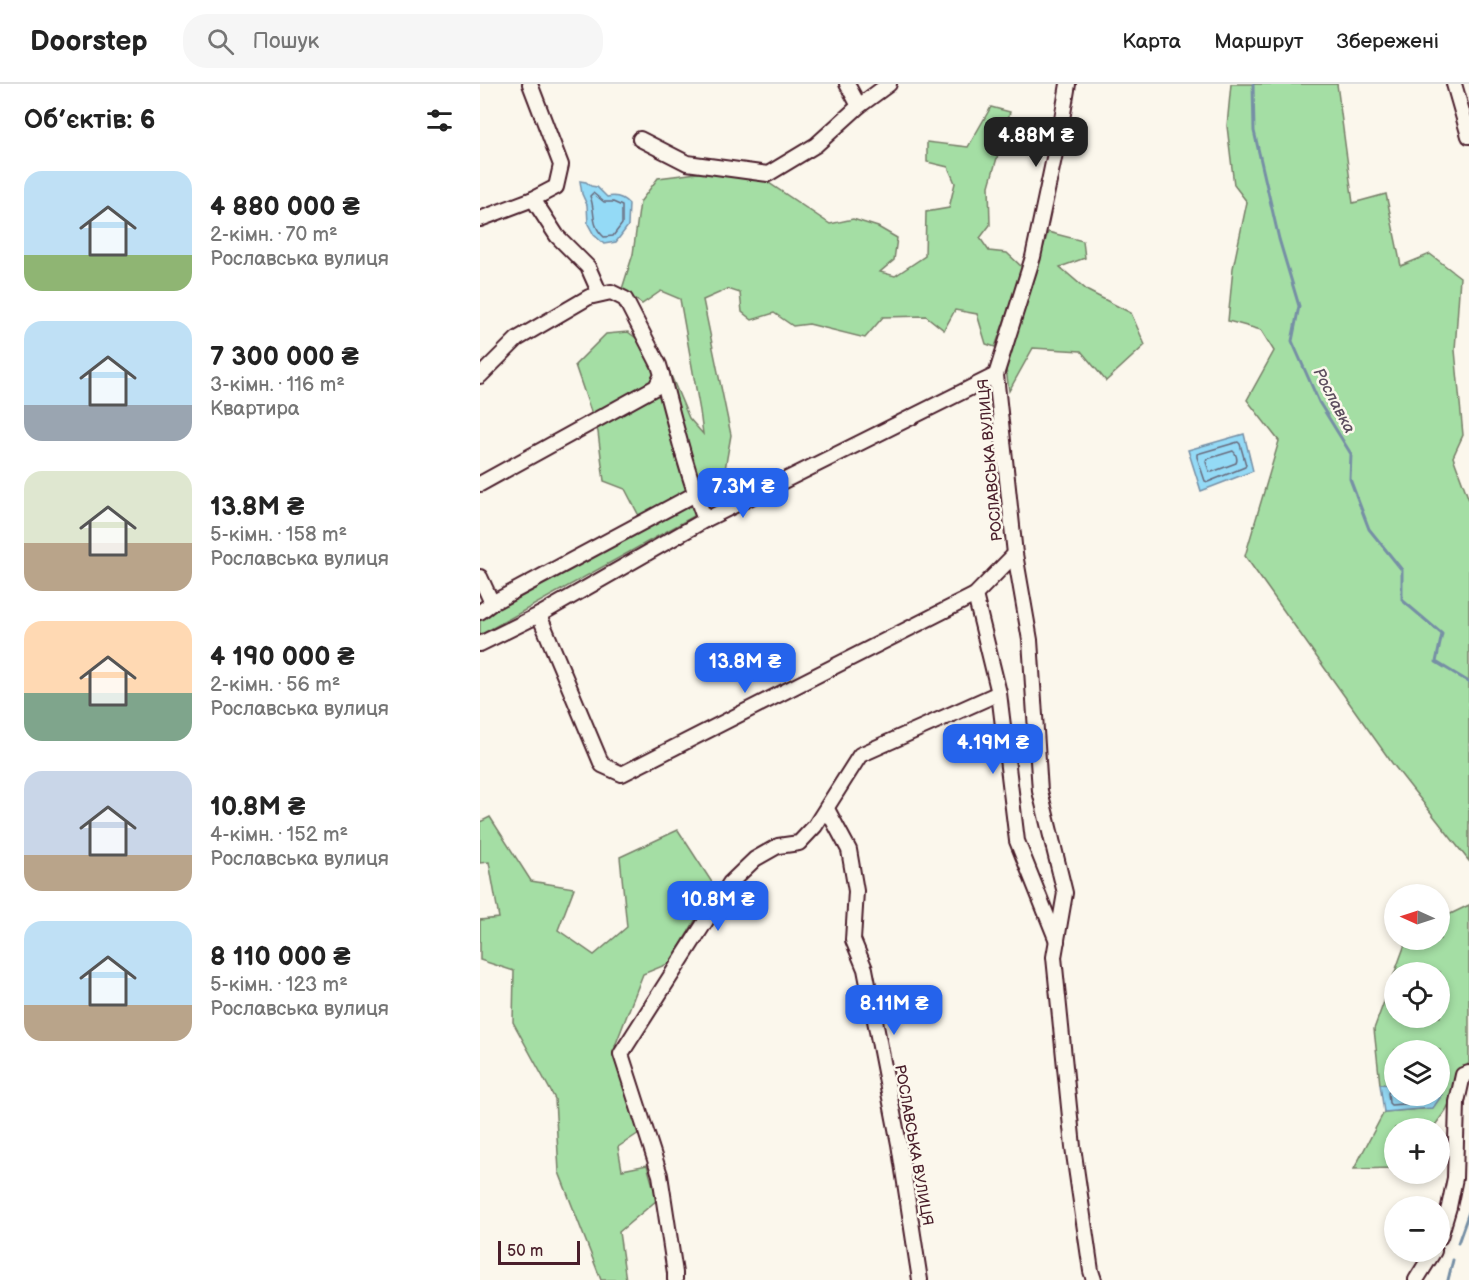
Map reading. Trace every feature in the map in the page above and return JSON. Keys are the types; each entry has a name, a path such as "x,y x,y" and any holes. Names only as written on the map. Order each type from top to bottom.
{"street":[{"path":"480,219 534,199 556,187 561,165 530,84"},
{"path":"847,84 859,106"},
{"path":"640,139 687,163 768,174 816,145 859,106 889,84"},
{"name":"РОСЛАВСЬКА ВУЛИЦЯ","path":"1068,84 1033,257 996,375 1015,554 1030,640 1040,791 1065,892 1054,957 1073,1147 1091,1277"},
{"path":"1454,84 1469,136"},
{"path":"534,199 557,236 588,267 600,294"},
{"path":"480,376 517,339 589,297 611,292 625,300 659,365 695,494 705,520"},
{"path":"480,484 656,387 662,375"},
{"path":"480,644 539,615 705,520 996,375"},
{"path":"480,612 492,603 712,485"},
{"name":"РОСЛАВСЬКА ВУЛИЦЯ","path":"539,615 602,765 622,774 975,595 1015,554"},
{"path":"480,577 492,603"},
{"name":"РОСЛАВСЬКА ВУЛИЦЯ","path":"975,595 999,693 1017,841 1057,941"},
{"path":"675,1280 660,1175 621,1054 730,883 755,859 778,846 799,843 815,826 860,755 999,693"},
{"name":"РОСЛАВСЬКА ВУЛИЦЯ","path":"827,808 849,850 856,891 853,940 865,969 899,1144 920,1280"},
{"path":"1450,1202 1455,1178 1457,1102 1463,1075 1469,1073"},
{"path":"1416,1280 1427,1262"}],"green space":[{"path":"1231,84 1337,84 1353,203 1386,194 1401,266 1430,254 1460,277 1455,350 1463,435 1453,457 1469,500 1469,861 1392,763 1245,556 1279,441 1247,400 1274,351 1261,330 1228,321 1233,268 1247,202 1234,185 1227,126"},
{"path":"991,107 1010,112 989,186 990,225 980,238 989,251 1007,253 1023,268 995,347 986,344 977,314 955,310 944,330 926,316 883,317 865,338 809,324 793,326 774,313 752,320 742,312 740,293 728,289 703,300 731,435 723,481 696,515 480,635 480,612 618,543 638,514 625,489 604,481 598,432 575,365 606,334 628,332 664,359 689,418 703,434 680,299 661,291 642,304 622,289 633,254 640,202 658,178 745,167 830,224 853,219 878,227 897,238 894,260 880,272 895,276 925,256 926,212 949,208 955,183 948,167 927,162 927,142 968,147"},
{"path":"1048,232 1083,241 1085,258 1060,267 1088,291 1131,313 1145,345 1106,381 1081,351 1033,348 1009,391 1006,369"},
{"path":"490,817 531,881 574,888 558,930 594,955 627,927 620,857 678,830 715,887 670,963 643,974 615,1046 639,1133 618,1147 622,1170 647,1165 657,1200 619,1232 626,1280 601,1280 559,1172 555,1099 513,1022 514,971 480,960 480,920 499,918 489,862 480,863 480,822"},
{"path":"1469,905 1469,1062 1450,1102 1450,1040 1384,1040 1384,1084 1380,1084 1374,1029 1384,1002 1384,1028 1450,1028 1450,962 1399,962 1403,950 1450,950 1450,914"},
{"path":"1433,1106 1448,1106 1440,1118 1384,1118 1384,1168 1354,1169 1384,1112 1432,1108"}],"water":[{"path":"580,181 597,187 607,197 619,197 629,204 628,226 616,242 604,244 594,235 588,224 587,205"},
{"path":"1244,434 1253,471 1201,491 1188,450"},
{"path":"1380,1084 1384,1084 1384,1106 1434,1106 1433,1108 1384,1112"}],"waterway":[{"name":"Рославка","path":"1253,84 1254,131 1279,239 1299,306 1292,341 1319,402 1351,454 1350,479 1369,529 1402,570 1402,600 1442,634 1436,662 1469,682"},
{"path":"1458,1243 1469,1212"},
{"name":"Рославка","path":"1448,1280 1453,1260"}]}
